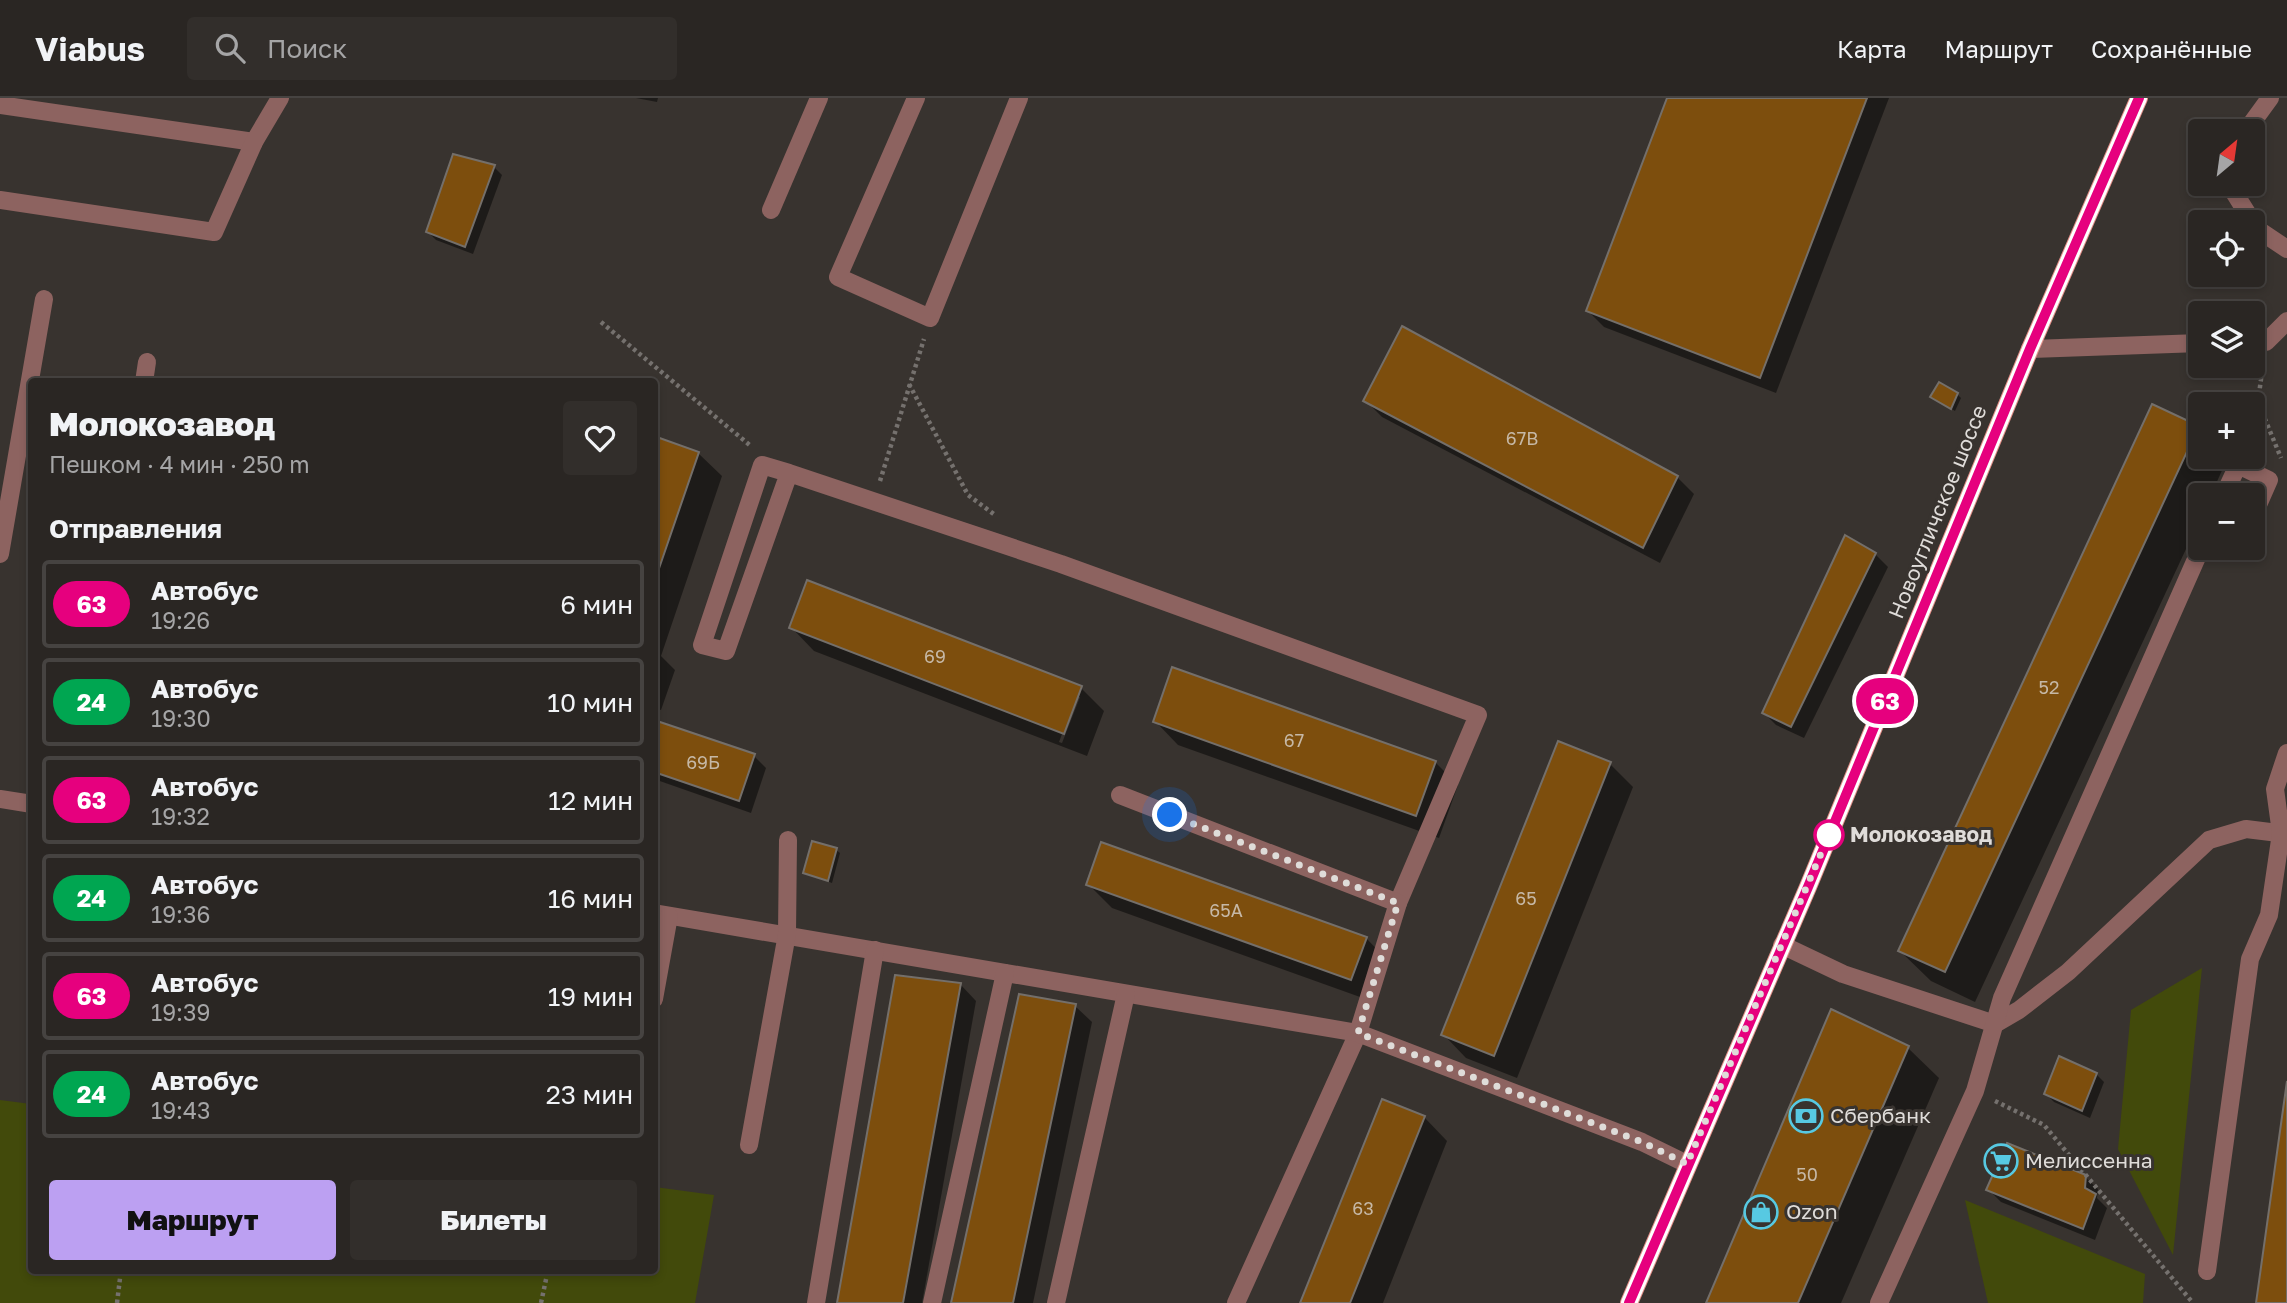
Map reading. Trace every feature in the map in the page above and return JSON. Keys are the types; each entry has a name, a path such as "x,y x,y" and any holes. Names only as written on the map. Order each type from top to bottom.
{"main road":[{"name":"Новоугличское шоссе","path":"1629,1303 1782,946 2030,349 2139,98"}],"street":[{"path":"0,200 214,232 254,142 280,98"},
{"path":"771,210 819,98"},
{"path":"916,98 838,277 930,318 1019,98"},
{"path":"2255,119 2270,98"},
{"path":"0,105 254,142"},
{"path":"2236,196 2257,229 2287,249"},
{"path":"30,378 44,299"},
{"path":"2265,335 2287,309"},
{"path":"2265,338 2287,321"},
{"path":"2030,349 2188,343"},
{"path":"145,378 147,362"},
{"path":"0,554 28,392"},
{"path":"789,473 726,651 702,645 762,465 789,473 1061,564 1478,715 1398,903 1358,1033 1236,1303"},
{"path":"2232,483 2238,465 2269,480 2265,489"},
{"path":"1879,1303 1975,1091 2002,998 2197,560"},
{"path":"2207,1271 2250,959 2269,915 2284,834 2275,789 2287,753"},
{"path":"1120,795 1398,903"},
{"path":"0,799 28,803"},
{"path":"1782,946 1843,974 1995,1024 2019,1010 2068,972 2209,840 2246,828 2284,834"},
{"path":"749,1145 787,934 788,840"},
{"path":"658,956 662,914 1358,1033 1642,1142 1687,1164"},
{"path":"816,1303 875,950"},
{"path":"932,1303 1005,973"},
{"path":"1056,1303 1126,994"}],"path":[{"path":"874,503 930,318"},
{"path":"601,322 753,448 762,465"},
{"path":"909,383 968,495 999,518"},
{"path":"2265,420 2278,454 2287,465"},
{"path":"1975,1091 2044,1125 2193,1303"},
{"path":"117,1303 121,1274"},
{"path":"541,1303 547,1274"}],"green space":[{"path":"2202,968 2173,1255 2118,1149 2131,1010"},
{"path":"0,1100 28,1104 28,1274 658,1274 658,1187 714,1195 695,1303 0,1303"},
{"path":"1965,1200 2145,1274 2143,1303 1988,1303"}],"building":[{"path":"1667,98 1867,98 1760,378 1586,311"},
{"path":"453,154 495,165 465,247 426,232"},
{"path":"1402,326 1678,476 1643,548 1363,401"},
{"path":"1939,382 1958,393 1951,409 1930,397"},
{"path":"2152,404 2188,421 2188,450 1945,972 1898,951"},
{"path":"658,437 699,452 658,571"},
{"path":"1845,535 1876,553 1791,727 1762,713"},
{"path":"807,580 1082,686 1064,734 789,628"},
{"path":"1172,667 1436,761 1416,816 1153,722"},
{"path":"658,721 755,754 739,801 658,773"},
{"path":"1558,741 1611,762 1494,1056 1441,1035"},
{"path":"812,841 837,848 828,881 803,873"},
{"path":"1101,842 1367,937 1351,980 1086,885"},
{"path":"895,975 961,983 903,1303 837,1303"},
{"path":"1019,994 1076,1004 1013,1303 951,1303"},
{"path":"1831,1009 1909,1046 1798,1303 1706,1303"},
{"path":"2059,1056 2097,1073 2082,1111 2044,1094"},
{"path":"2287,1081 2287,1303 2256,1303"},
{"path":"1382,1099 1425,1116 1350,1303 1300,1303"},
{"path":"2007,1143 2086,1175 2085,1188 2096,1194 2083,1229 1986,1190"}],"bus line":[{"name":"63","path":"1629,1303 1808,887 2030,349 2139,98"}],"place":[{"name":"Молокозавод","path":"1829,835"},
{"name":"Сбербанк","path":"1806,1116"},
{"name":"Мелиссенна","path":"2001,1161"},
{"name":"Ozon","path":"1761,1212"}],"route":[{"path":"1170,815 1398,903 1358,1033 1642,1142 1687,1164 1832,828 1829,835"}]}
